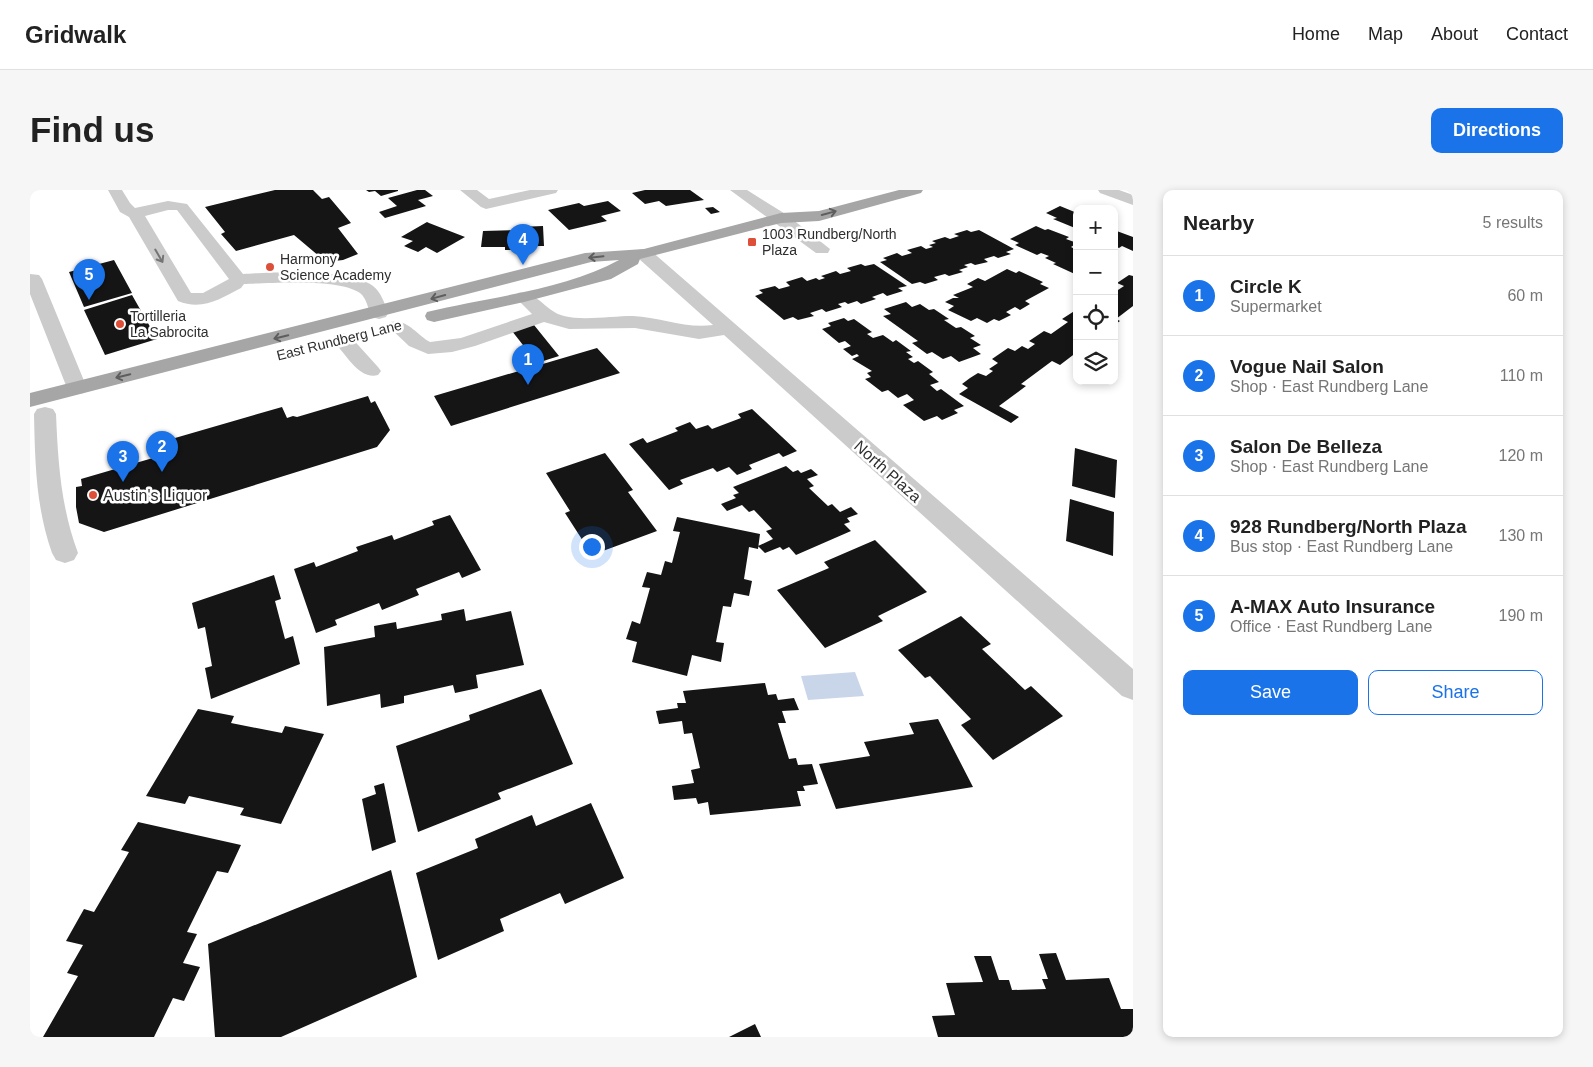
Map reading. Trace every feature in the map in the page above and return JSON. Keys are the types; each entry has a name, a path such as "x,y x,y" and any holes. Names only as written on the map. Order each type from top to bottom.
{"main road":[{"name":"East Rundberg Lane","path":"781,218 804,206 866,190"},
{"name":"East Rundberg Lane","path":"364,331 591,257 644,254 781,218 819,216 916,190"},
{"name":"East Rundberg Lane","path":"35,411 76,388 524,297 605,274 644,254"},
{"name":"East Rundberg Lane","path":"35,411 292,352"}],"street":[{"path":"115,190 128,211 135,213 170,205 182,207 238,279"},
{"path":"467,190 486,204 550,190"},
{"path":"737,190 781,218 822,249"},
{"path":"1105,190 1133,200"},
{"path":"135,213 184,297 196,301 202,300 235,284 238,279"},
{"name":"North Plaza","path":"644,254 1133,687"},
{"path":"238,279 326,280 347,283 368,291 372,296 364,331 371,371"},
{"path":"33,280 76,388"},
{"path":"524,297 544,316 569,323 634,322 694,333 730,329"},
{"path":"364,331 412,339 426,347 437,348 493,333 544,316"},
{"path":"35,411 57,535 65,553"}],"water":[{"path":"855,672 864,696 808,700 801,676"}],"building":[{"path":"275,190 313,190 322,199 329,197 351,223 338,228 358,254 343,260 326,262 294,235 236,251 221,234 225,232 205,207"},
{"path":"366,190 398,191 381,196 375,191 369,192"},
{"path":"417,190 425,190 433,196 418,200 426,206 385,218 379,212 397,206 388,198"},
{"path":"645,190 690,190 704,200 666,206 659,201 645,204 632,193"},
{"path":"608,201 621,211 601,216 607,221 569,230 548,210 579,203 584,206"},
{"path":"1060,206 1073,211 1073,227 1053,219 1057,218 1046,213"},
{"path":"713,207 720,212 711,214 705,208"},
{"path":"427,222 465,237 437,253 426,247 418,252 404,246 413,241 401,237"},
{"path":"543,226 544,246 522,246 522,250 505,250 505,247 481,247 483,231 519,230 519,227"},
{"path":"1036,226 1069,237 1066,239 1073,242 1071,247 1073,248 1073,273 1045,258 1049,256 1041,253 1037,255 1015,245 1019,243 1010,239"},
{"path":"967,230 971,232 979,230 1014,249 1006,252 1011,254 998,258 994,256 984,259 988,262 964,265 968,267 959,270 963,272 949,276 945,274 934,277 938,280 925,284 920,282 912,284 880,262 887,260 883,258 897,253 902,256 912,253 907,250 921,246 926,249 933,247 929,245 936,243 932,241 945,237 950,239 959,236 954,234"},
{"path":"1118,231 1133,237 1133,251 1122,246 1119,248"},
{"path":"114,260 132,293 84,307 69,272"},
{"path":"861,264 865,266 874,264 907,286 898,288 903,291 887,296 883,293 872,297 876,299 861,304 857,301 848,304 845,302 838,304 842,307 826,312 822,309 810,313 814,316 798,320 793,317 784,320 755,296 763,293 759,290 775,286 779,289 790,286 786,282 802,277 807,281 816,278 819,280 825,278 821,276 836,271 840,274 851,271 847,268"},
{"path":"1007,269 1016,273 1019,271 1043,282 1040,284 1049,288 1025,301 1030,304 1020,310 1015,307 1006,312 1011,315 999,321 994,319 987,323 977,318 971,321 948,310 954,306 945,302 953,298 959,298 953,295 973,287 967,284 978,278 985,281"},
{"path":"1129,275 1133,276 1133,306 1118,317 1118,290 1124,286 1118,282"},
{"name":"Tortilleria La Sabrocita","path":"132,295 157,339 105,355 84,310"},
{"path":"906,302 912,307 920,304 929,310 934,309 949,319 944,320 956,328 961,327 975,336 970,338 981,345 973,348 981,354 959,362 951,356 943,359 932,352 927,354 912,343 918,341 883,316 891,314 884,309"},
{"path":"1073,312 1073,355 1060,365 1052,361 1021,384 1026,386 999,406 1019,417 1011,423 959,394 968,388 962,384 970,378 978,373 986,376 993,371 989,369 998,363 992,359 1008,348 1015,351 1022,346 1028,349 1035,344 1029,341 1044,331 1051,334 1068,322 1062,319"},
{"path":"844,318 848,321 854,319 872,332 867,334 873,338 883,335 893,342 896,340 911,351 906,352 913,357 908,359 914,363 918,361 933,372 929,374 939,382 930,385 937,391 941,389 964,406 954,410 958,413 942,420 937,416 924,421 903,405 914,400 907,394 898,398 888,390 882,392 865,379 871,377 867,373 872,371 852,359 859,356 857,354 852,356 843,349 851,346 845,341 839,343 822,329 831,326 828,323"},
{"path":"534,325 559,356 537,363 512,331"},
{"path":"597,348 620,373 451,426 434,396"},
{"path":"368,396 371,403 375,401 390,430 377,447 104,532 79,523 76,507 76,487 82,486 81,479 170,453 177,448 175,438 282,407 287,418 297,417"},
{"path":"752,409 797,451 783,457 779,453 749,465 752,469 737,475 729,467 717,472 713,468 680,480 683,484 669,490 629,444 643,438 647,443 678,431 675,428 690,422 696,429 708,425 712,429 741,418 738,414"},
{"path":"1075,448 1117,460 1115,498 1072,486"},
{"path":"605,453 633,490 628,492 657,531 592,555 565,513 570,511 546,473"},
{"path":"786,466 793,472 798,470 801,473 811,469 818,475 807,479 814,486 809,488 828,506 832,504 840,512 851,507 858,514 847,518 850,522 844,524 851,531 796,555 789,547 783,550 780,547 765,553 758,546 773,539 766,531 772,529 754,510 749,512 742,505 727,511 721,504 736,498 733,495 739,493 733,487"},
{"path":"1070,499 1114,512 1113,556 1066,541"},
{"path":"450,515 481,570 462,578 459,572 416,589 419,595 382,610 379,603 335,620 337,625 316,633 294,569 314,562 316,567 358,551 356,547 392,535 394,540 434,525 432,521"},
{"path":"677,517 760,534 758,549 749,547 744,579 752,581 749,596 734,593 731,607 723,606 716,642 724,643 721,662 692,655 687,676 632,662 637,642 626,639 632,621 640,624 650,588 642,587 647,572 661,575 665,561 672,563 680,532 673,531"},
{"path":"875,540 927,592 878,616 883,621 825,648 777,590 829,568 824,562"},
{"path":"274,575 281,599 275,601 285,639 293,636 300,664 211,699 205,668 212,666 205,627 198,629 192,603"},
{"path":"464,609 466,621 511,611 524,665 476,675 478,688 455,693 453,685 404,696 404,703 381,708 380,694 327,706 324,647 375,637 374,626 396,622 397,629 442,620 441,614"},
{"path":"961,616 991,644 982,649 1025,690 1031,686 1063,716 993,760 961,725 971,719 930,676 925,678 898,650"},
{"path":"765,683 768,695 776,694 778,700 794,698 799,710 782,711 786,723 778,723 789,759 796,758 798,765 812,764 818,784 803,786 805,791 797,791 801,806 710,815 708,802 698,804 696,798 674,800 672,786 694,783 691,770 700,768 692,733 684,734 682,721 659,724 656,711 678,708 677,703 686,703 683,691"},
{"path":"541,689 573,764 498,793 501,799 418,832 396,746 470,720 469,715"},
{"path":"198,709 234,716 231,723 282,733 285,726 324,734 281,824 240,815 244,808 189,796 185,804 146,796"},
{"path":"938,719 973,787 836,809 819,764 870,756 864,742 914,734 909,723"},
{"path":"384,783 396,842 372,851 362,799 376,794 374,786"},
{"path":"591,803 624,878 565,904 560,893 500,919 504,931 438,960 416,873 478,848 475,839 532,815 536,826"},
{"path":"138,822 241,845 228,873 217,871 187,932 197,934 183,963 200,967 184,1001 173,998 154,1037 43,1037 78,976 67,973 83,945 66,941 84,909 94,912 129,852 121,850"},
{"path":"391,870 417,977 281,1037 215,1037 208,944"},
{"path":"1056,953 1066,980 1109,978 1121,1009 1133,1009 1133,1037 938,1037 932,1016 955,1015 946,983 983,982 974,956 991,956 999,980 1009,980 1012,990 1046,989 1042,979 1048,979 1039,954"},
{"path":"755,1024 761,1037 729,1037"}],"place":[{"name":"1003 Rundberg/North Plaza","path":"752,242"},
{"name":"928 Rundberg/North Plaza","path":"523,265"},
{"name":"Harmony Science Academy","path":"270,267"},
{"name":"A-MAX Auto Insurance","path":"89,300"},
{"name":"Tortilleria La Sabrocita","path":"120,324"},
{"name":"Circle K","path":"528,385"},
{"name":"Vogue Nail Salon","path":"162,472"},
{"name":"Salon De Belleza","path":"123,482"},
{"name":"Austin's Liquor","path":"93,495"}]}
